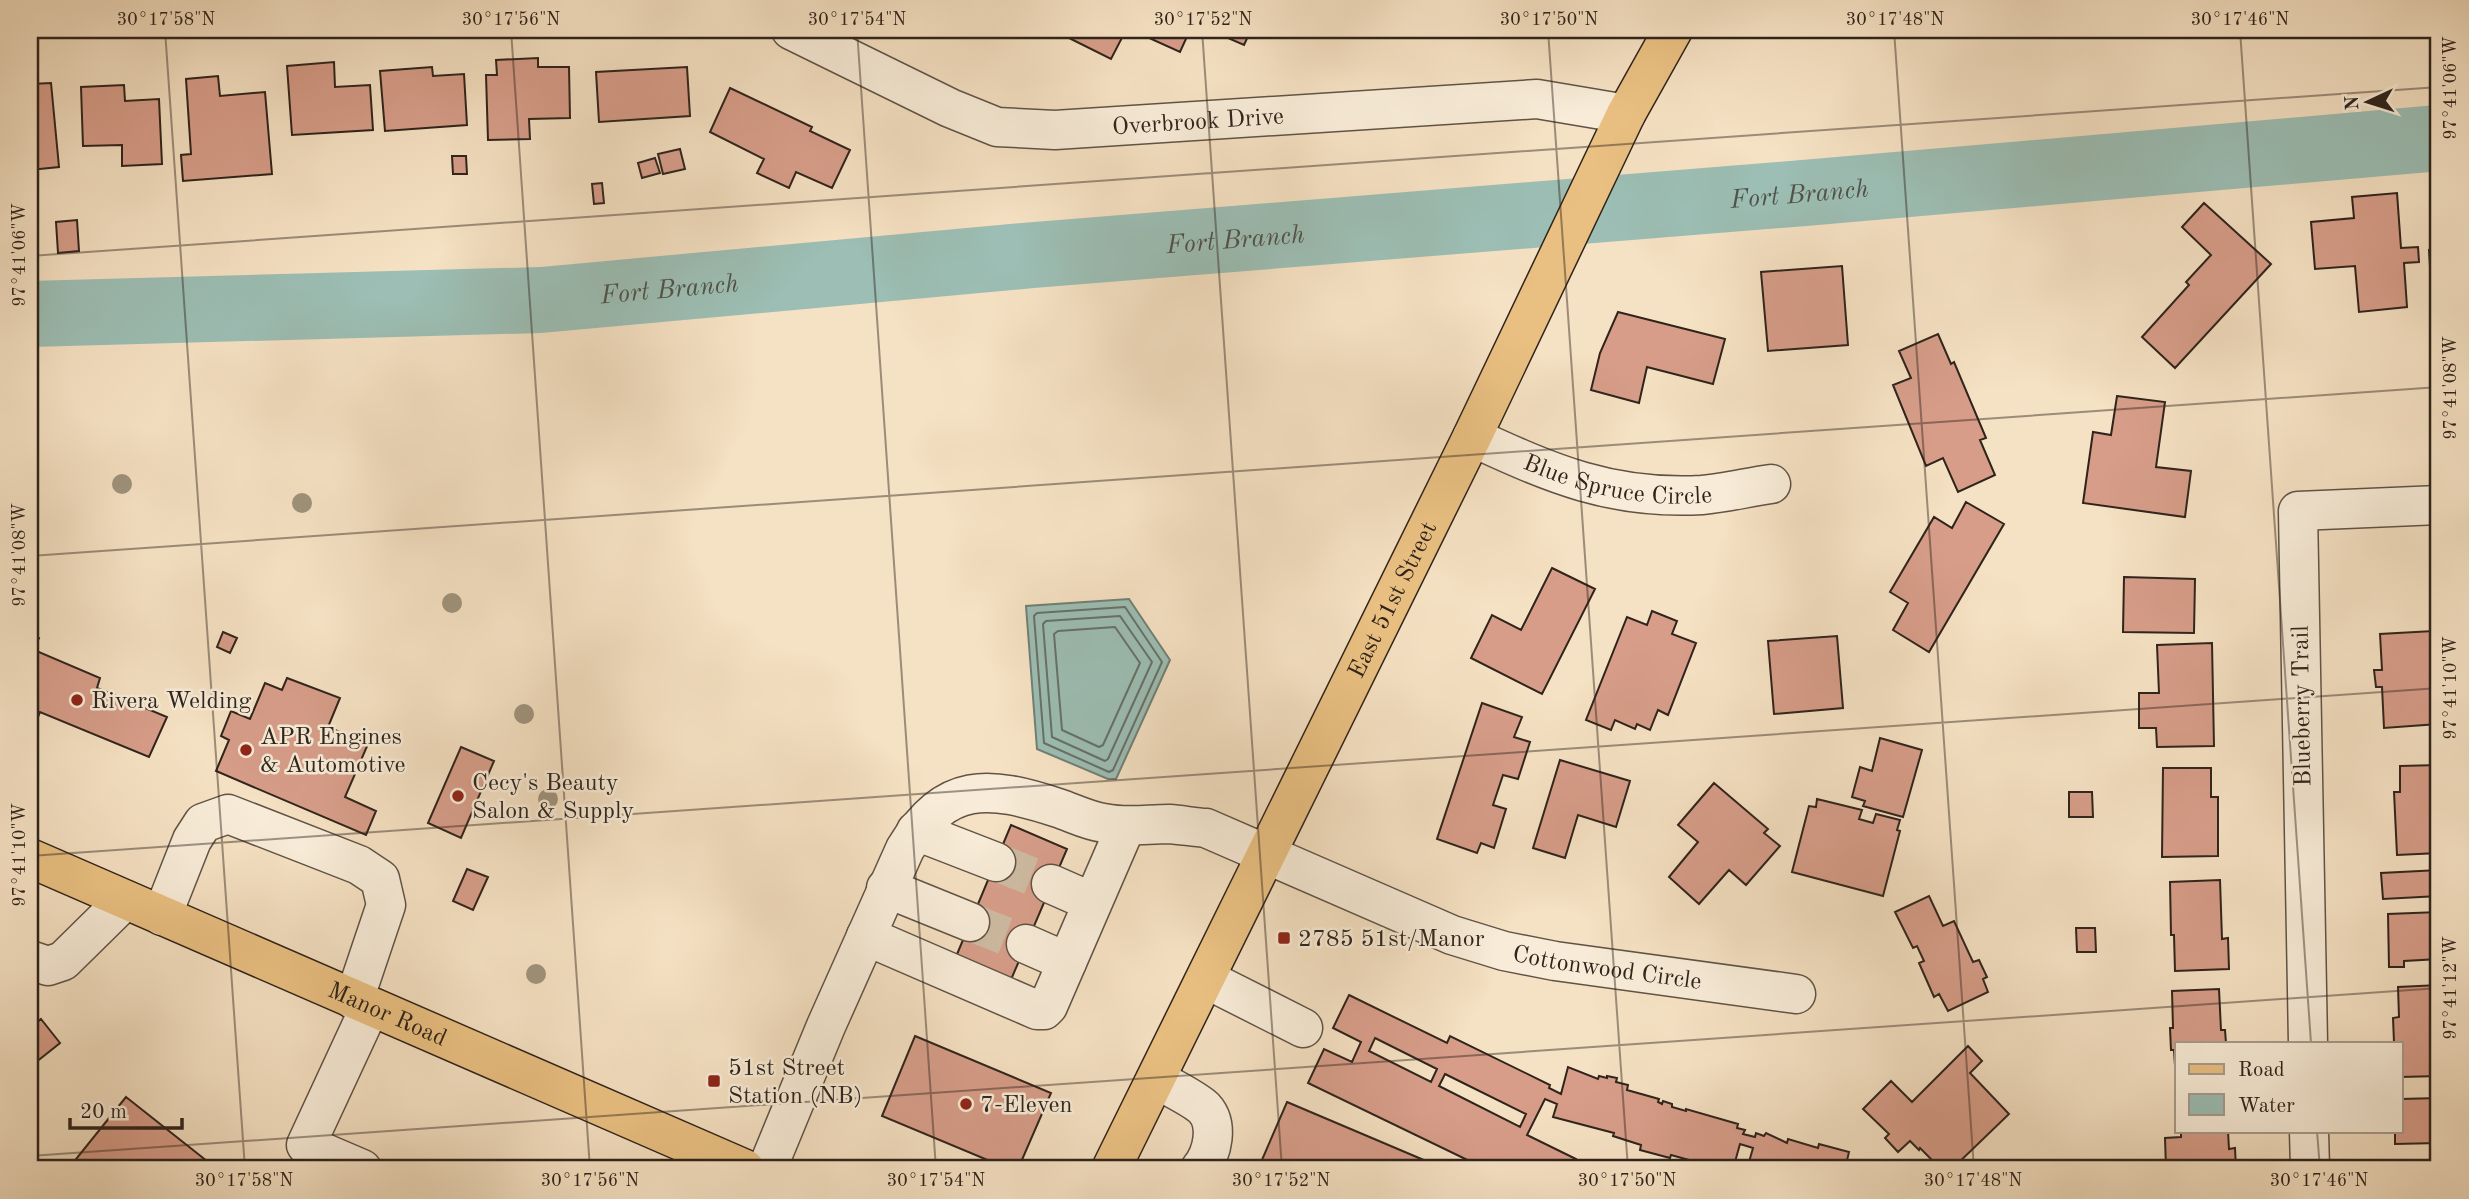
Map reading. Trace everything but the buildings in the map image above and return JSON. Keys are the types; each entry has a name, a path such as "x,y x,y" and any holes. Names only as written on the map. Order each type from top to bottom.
{"main road":[{"name":"East 51st Street","path":"1111,1169 1269,853 1626,114 1673,30"},
{"name":"Manor Road","path":"30,858 745,1169"}],"street":[{"name":"Overbrook Drive","path":"791,30 950,108 997,127 1055,130 1537,99 1626,114"},
{"name":"Blue Spruce Circle","path":"1472,437 1541,469 1596,487 1645,495 1704,495 1771,484"},
{"name":"Blueberry Trail","path":"2308,1042 2298,511 2439,505"},
{"name":"Cottonwood Circle","path":"767,1169 886,888 916,831 934,811 955,797 982,792 1010,795 1041,803 1101,823 1126,826 1169,824 1206,828 1269,853 1452,935 1504,951 1555,961 1796,994"},
{"path":"162,916 192,840 203,823 228,814 359,865 380,879 386,905 362,1003 306,1145 362,1169"},
{"path":"866,936 1037,1010 1044,1010 1126,826"},
{"path":"916,831 996,862"},
{"path":"1051,884 1092,902"},
{"path":"886,888 970,922"},
{"path":"30,960 48,967 63,961 125,900"},
{"path":"1026,944 1067,962"},
{"path":"1206,979 1303,1028"},
{"path":"1156,1079 1203,1108 1212,1124 1211,1149 1200,1169"},
{"path":"2309,1132 2310,1169"}],"water":[{"path":"1129,599 1170,660 1116,779 1108,779 1037,749 1026,606"}],"waterway":[{"name":"Fort Branch","path":"30,314 541,300 1034,255 1804,193 2439,138"}],"tunnel":[{"path":"996,862 1051,884"},
{"path":"970,922 1026,944"}],"place":[{"name":"Rivera Welding","path":"77,700"},
{"name":"APR Engines & Automotive","path":"246,750"},
{"name":"Cecy's Beauty Salon & Supply","path":"458,796"},
{"name":"2785 51st/Manor","path":"1284,938"},
{"name":"51st Street Station (NB)","path":"714,1081"},
{"name":"7-Eleven","path":"966,1104"}]}
